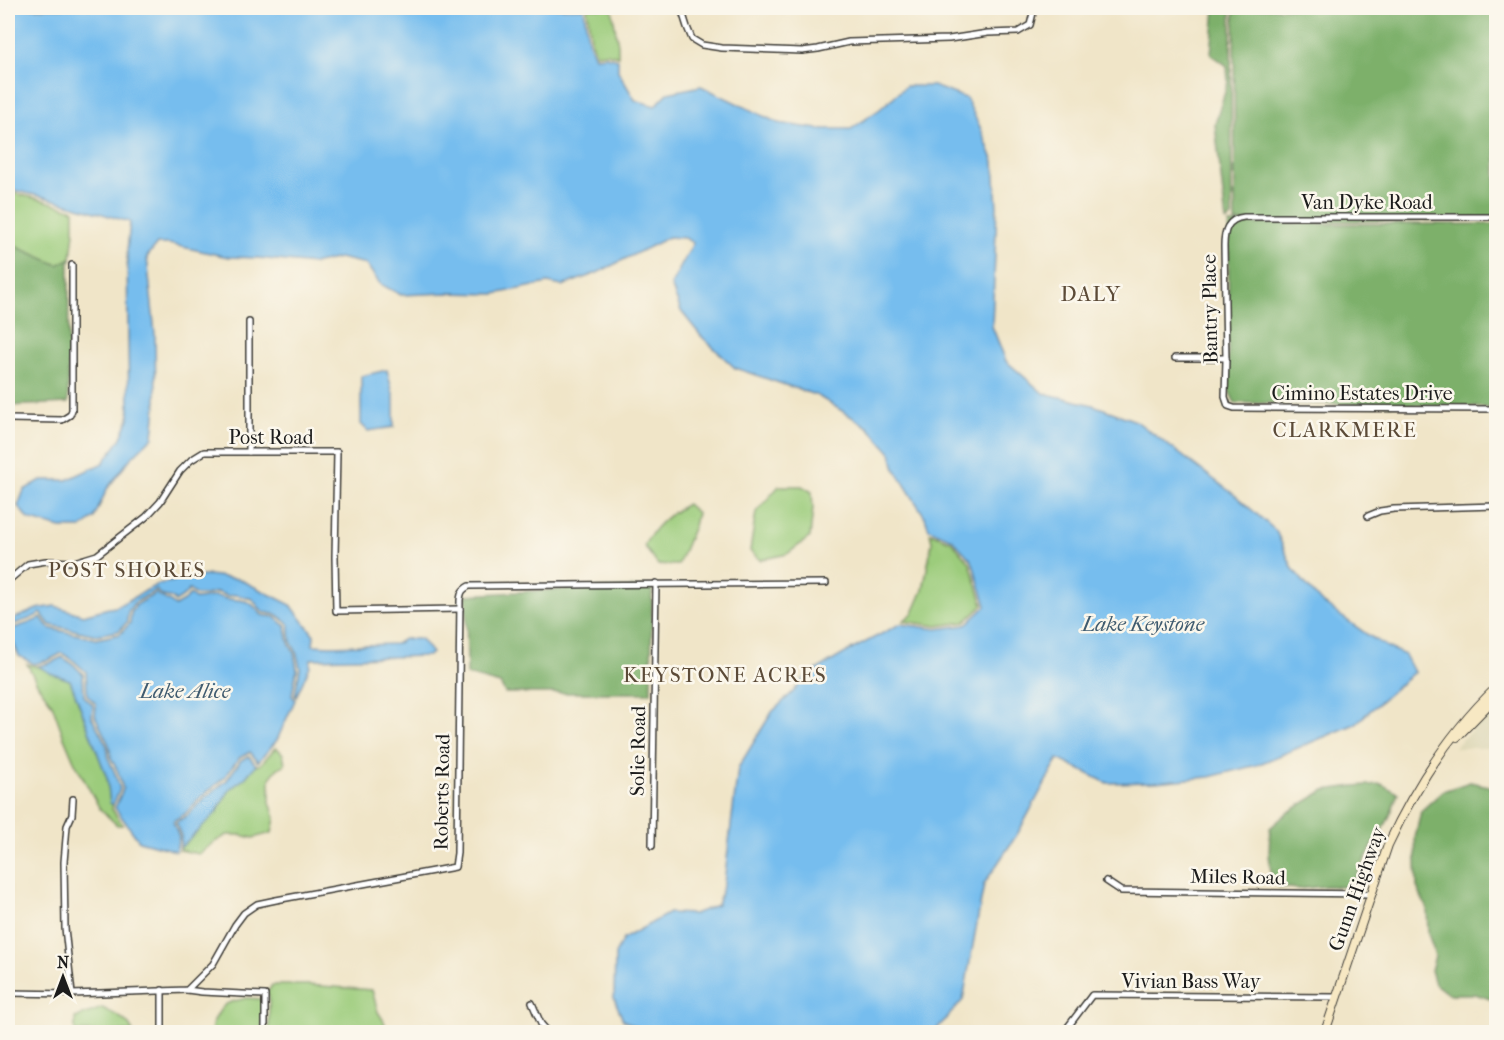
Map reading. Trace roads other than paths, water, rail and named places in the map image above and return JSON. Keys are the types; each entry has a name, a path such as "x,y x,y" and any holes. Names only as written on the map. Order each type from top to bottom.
{"main road":[{"name":"Gunn Highway","path":"1325,1032 1388,845 1400,818 1452,736 1476,707 1497,688"},
{"name":"Gunn Highway","path":"1434,762 1497,697"}],"street":[{"path":"681,8 692,39 702,45 802,51 818,50 849,42 949,39 988,33 1018,32 1030,25 1034,8"},
{"name":"Van Dyke Road","path":"1238,218 1497,217"},
{"name":"Bantry Place","path":"1228,406 1225,397 1224,235 1227,226 1238,218"},
{"path":"8,419 62,420 70,415 72,410 72,265"},
{"path":"249,322 249,452"},
{"path":"1175,358 1226,358"},
{"name":"Cimino Estates Drive","path":"1228,406 1234,408 1497,409"},
{"name":"Post Road","path":"8,581 28,564 46,561 74,562 97,555 146,517 160,502 180,471 204,452 337,452 336,611 460,609"},
{"path":"1368,516 1394,509 1497,506"},
{"name":"Solie Road","path":"652,846 656,583"},
{"name":"Roberts Road","path":"187,990 213,964 244,913 257,904 455,867 460,595 469,586 826,583"},
{"path":"72,994 65,928 64,862 67,826 72,815 73,799"},
{"name":"Miles Road","path":"1106,881 1121,891 1372,894"},
{"path":"162,990 162,1032"},
{"path":"8,993 72,994 187,990 266,995 265,1032"},
{"name":"Vivian Bass Way","path":"1064,1032 1092,995 1336,997"},
{"path":"532,1003 541,1024 548,1032"}],"water":[{"name":"Lake Keystone","path":"8,8 584,8 588,40 595,57 606,56 618,59 618,71 635,100 655,106 668,93 701,86 778,123 818,129 851,129 880,109 906,86 933,86 966,98 994,162 997,207 992,326 1006,361 1043,393 1093,405 1136,421 1236,496 1276,531 1293,569 1320,601 1368,635 1405,655 1414,672 1355,724 1257,765 1209,777 1155,782 1107,783 1058,759 1018,833 984,884 963,1000 934,1032 646,1032 623,1020 614,998 615,954 623,939 669,913 694,914 717,905 724,883 738,768 772,712 806,676 900,624 937,629 966,625 986,606 972,561 952,539 929,529 925,517 895,469 891,453 868,427 818,396 735,368 701,336 681,311 671,285 693,243 685,238 669,237 597,273 562,286 548,283 495,294 401,295 380,284 366,264 339,258 313,264 228,257 169,244 157,244 147,257 155,334 156,405 153,437 130,459 107,489 94,518 81,528 61,528 28,519 18,506 24,490 41,480 67,480 103,463 120,440 129,418 127,251 130,222 8,189"},
{"path":"387,370 394,398 394,427 368,431 361,424 361,376"},
{"path":"209,575 239,579 291,605 314,635 313,645 396,644 404,639 421,639 432,653 428,656 311,659 296,697 300,668 291,642 289,624 277,615 263,612 252,599 237,595 227,596 217,592 196,595 189,590 175,602 156,590 134,603 128,612 127,622 119,631 96,635 50,625 41,613 8,626 8,621 37,609 55,606 83,615 116,607 158,584"},
{"name":"Lake Alice","path":"156,593 175,606 190,594 195,599 215,596 248,602 262,615 275,617 286,626 297,669 292,695 295,700 277,740 258,762 250,752 239,758 224,778 186,813 173,821 179,837 176,851 139,841 115,808 123,789 111,758 109,745 95,716 96,704 87,695 86,672 62,653 34,664 19,656 8,630 41,617 49,628 96,639 120,634 130,623 131,613 136,605"},
{"path":"62,657 83,674 84,696 93,705 92,717 107,746 109,760 120,789 113,805 110,803 107,778 70,680 38,666"},
{"path":"249,756 256,765 245,778 230,789 216,813 180,848 181,836 176,822 188,815 202,800 226,781 241,760"}],"district":[{"name":"DALY","path":"1091,294"},
{"name":"CLARKMERE","path":"1345,430"},
{"name":"POST SHORES","path":"127,570"},
{"name":"KEYSTONE ACRES","path":"725,675"}]}
